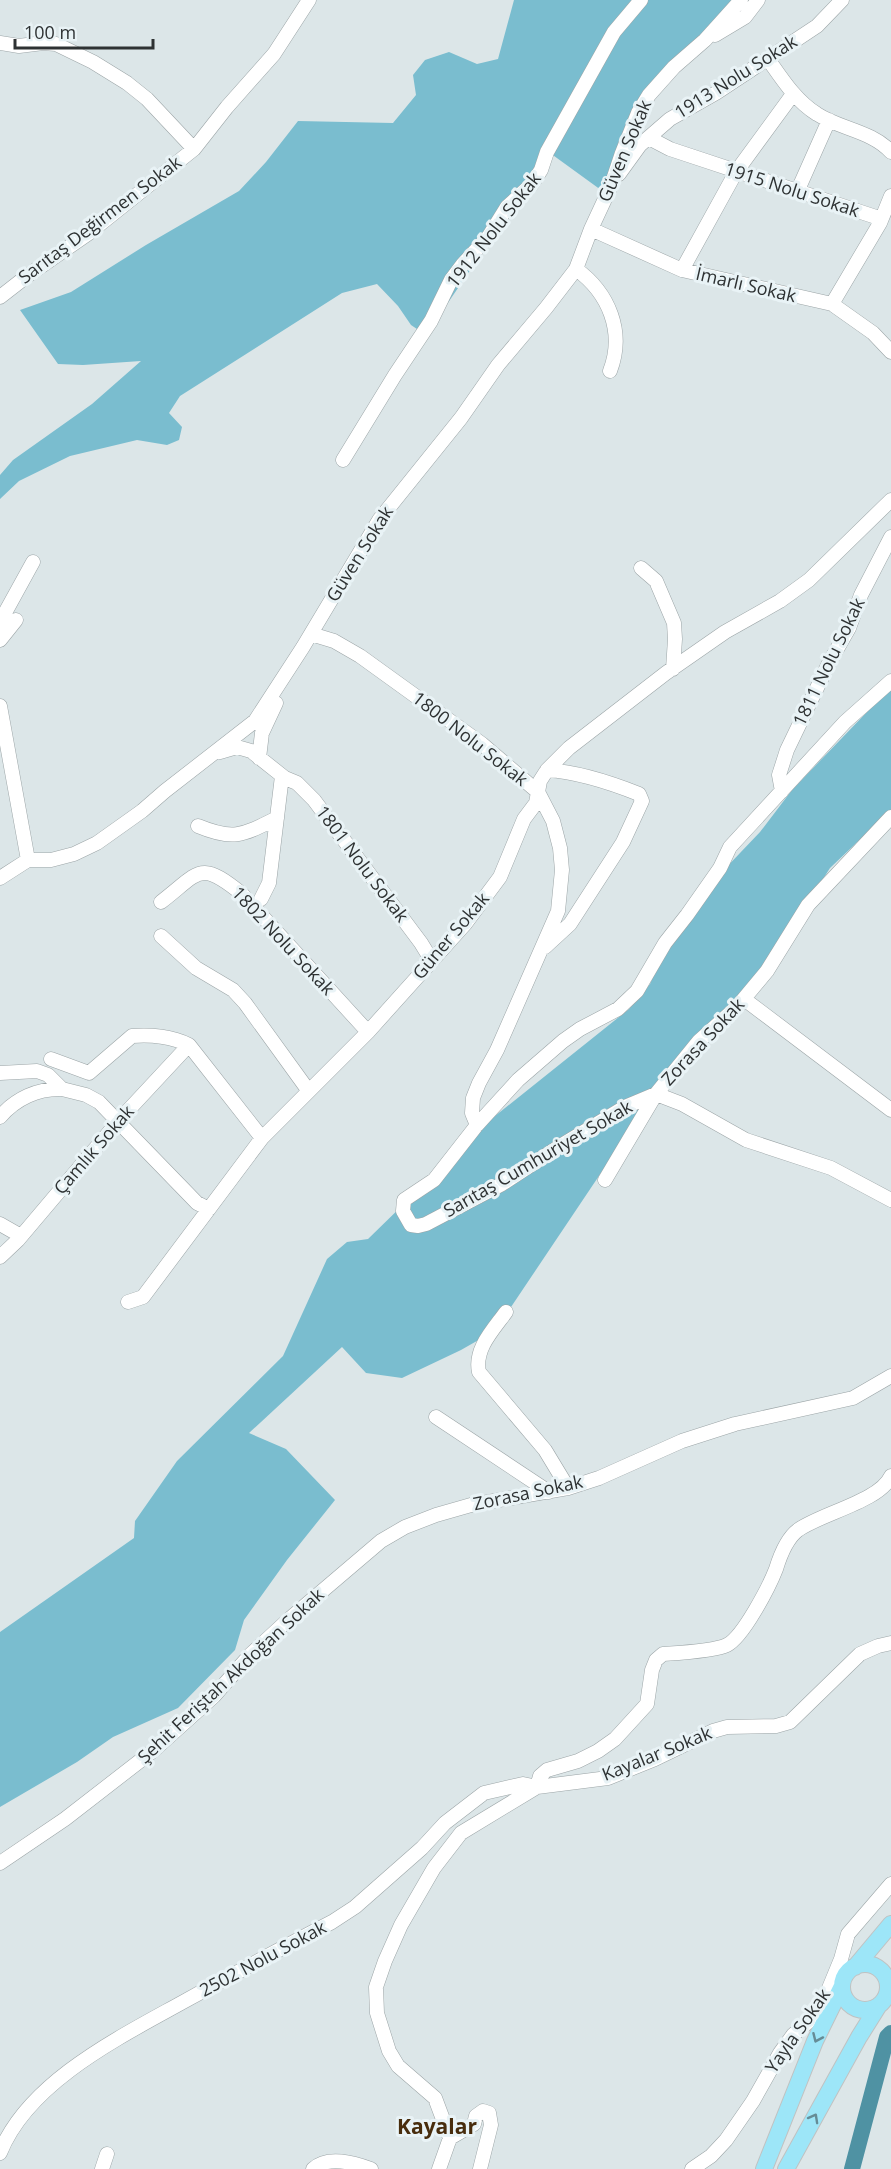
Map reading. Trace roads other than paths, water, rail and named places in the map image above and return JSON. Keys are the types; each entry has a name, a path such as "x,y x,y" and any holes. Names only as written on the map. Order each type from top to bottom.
{"main road":[{"path":"764,2169 815,2041 844,1978 891,1924"},
{"path":"786,2169 859,2037 886,1995 886,1979 877,1968 870,1965 855,1967"},
{"path":"842,1986 843,1993 852,2006 866,2010 886,1995"}],"street":[{"name":"Sarıtaş Değirmen Sokak","path":"0,297 89,233 194,149 227,107 274,54 309,0"},
{"name":"1912 Nolu Sokak","path":"343,460 394,375 431,321 451,280 489,236 507,207 531,184 541,170 548,152 614,32 641,0"},
{"name":"Güven Sokak","path":"28,860 51,860 74,854 97,843 142,811 255,721 387,508 461,418 498,365 576,269 611,186 638,113 650,95 674,67 705,40 741,0"},
{"name":"Güven Sokak","path":"705,40 736,23 758,0"},
{"name":"1913 Nolu Sokak","path":"611,186 640,145 670,119 716,93 817,26 842,0"},
{"path":"0,43 19,46 43,43 56,45 93,62 127,83 147,99 194,149"},
{"path":"768,58 793,94 816,114 876,139 891,152"},
{"path":"682,270 736,172 793,94"},
{"path":"797,192 829,120"},
{"name":"1915 Nolu Sokak","path":"649,138 670,149 736,172 876,217 880,223 832,304"},
{"path":"880,223 891,196"},
{"name":"İmarlı Sokak","path":"591,229 682,270 832,304 873,333 891,352"},
{"path":"576,269 589,279 602,294 614,324 616,347 610,371"},
{"name":"Güner Sokak","path":"128,1302 143,1297 262,1138 368,1032 465,924 500,877 524,819 536,803 540,781 547,770 569,748 673,669 725,632 780,602 809,580 891,500"},
{"name":"1811 Nolu Sokak","path":"782,790 779,775 787,750 829,663 849,628 861,595 891,537"},
{"path":"0,622 33,562"},
{"path":"641,568 656,581 674,623 673,669"},
{"path":"0,640 16,620"},
{"name":"1800 Nolu Sokak","path":"310,634 334,640 482,744 538,792 554,821 562,870 558,911 497,1050 473,1098 472,1113 477,1125"},
{"path":"259,758 262,733 282,690 283,679"},
{"name":"Sarıtaş Cumhuriyet Sokak","path":"656,1094 625,1107 502,1184 426,1224 411,1225 403,1211 404,1200 434,1180 477,1125 518,1080 563,1041 580,1029 618,1009 637,991 665,943 720,868 730,847 845,722 891,681"},
{"path":"0,705 28,860 0,878"},
{"name":"1801 Nolu Sokak","path":"213,754 237,747 250,751 282,776 297,783 314,800 422,943 432,961"},
{"path":"542,950 570,924 622,842 642,801 639,794 590,777 547,770"},
{"path":"261,899 269,883 282,776"},
{"name":"Zorasa Sokak","path":"891,817 808,905 767,971 744,999 699,1041 656,1094 682,1104 752,1143 831,1168 891,1200"},
{"path":"198,826 229,835 241,834 277,818"},
{"name":"1802 Nolu Sokak","path":"160,902 199,873 210,872 225,880 242,894 368,1032"},
{"path":"161,936 204,974 233,990 245,1003 308,1090"},
{"path":"744,999 891,1110"},
{"path":"51,1059 89,1073 132,1036 179,1040 189,1045 262,1138"},
{"name":"Çamlık Sokak","path":"0,1257 21,1236 118,1121 189,1045"},
{"path":"0,1074 37,1071 48,1075 62,1089"},
{"path":"0,1117 29,1095 49,1088 86,1095 99,1102 118,1121 205,1214"},
{"path":"605,1180 656,1094"},
{"path":"0,1224 21,1236"},
{"path":"506,1312 480,1349 477,1363 479,1372 545,1450 568,1488"},
{"name":"Zorasa Sokak","path":"372,1549 405,1527 436,1515 471,1504 568,1488 600,1478 682,1442 735,1424 852,1398 891,1376"},
{"path":"436,1417 549,1492"},
{"path":"439,2169 450,2138 435,2098 398,2066 389,2050 377,2013 376,1988 401,1925 434,1868 461,1833 537,1787 540,1776 547,1770 578,1761 615,1739 647,1704 652,1670 656,1660 663,1654 726,1646 735,1639 769,1588 788,1540 796,1531 829,1513 871,1496 879,1491 891,1476"},
{"name":"Şehit Feriştah Akdoğan Sokak","path":"0,1863 65,1820 154,1750 214,1696 250,1655 372,1549"},
{"name":"Kayalar Sokak","path":"537,1787 608,1778 720,1729 776,1726 790,1722 860,1654 891,1643"},
{"name":"2502 Nolu Sokak","path":"0,2153 36,2099 51,2085 112,2042 332,1922 355,1907 422,1848 445,1823 475,1799 495,1790 523,1784 537,1787"},
{"name":"Yayla Sokak","path":"692,2169 711,2156 726,2140 753,2102 780,2053 793,2035 817,2011 841,1959 848,1934 891,1884"},
{"path":"450,2138 474,2124 476,2116 483,2111 489,2113 491,2125 487,2133 480,2169"},
{"path":"102,2169 107,2154"},
{"path":"313,2169 323,2162 335,2161 371,2169"}],"waterway":[{"path":"852,2169 887,2037 891,2033"}],"district":[{"name":"Kayalar","path":"437,2127"}]}
